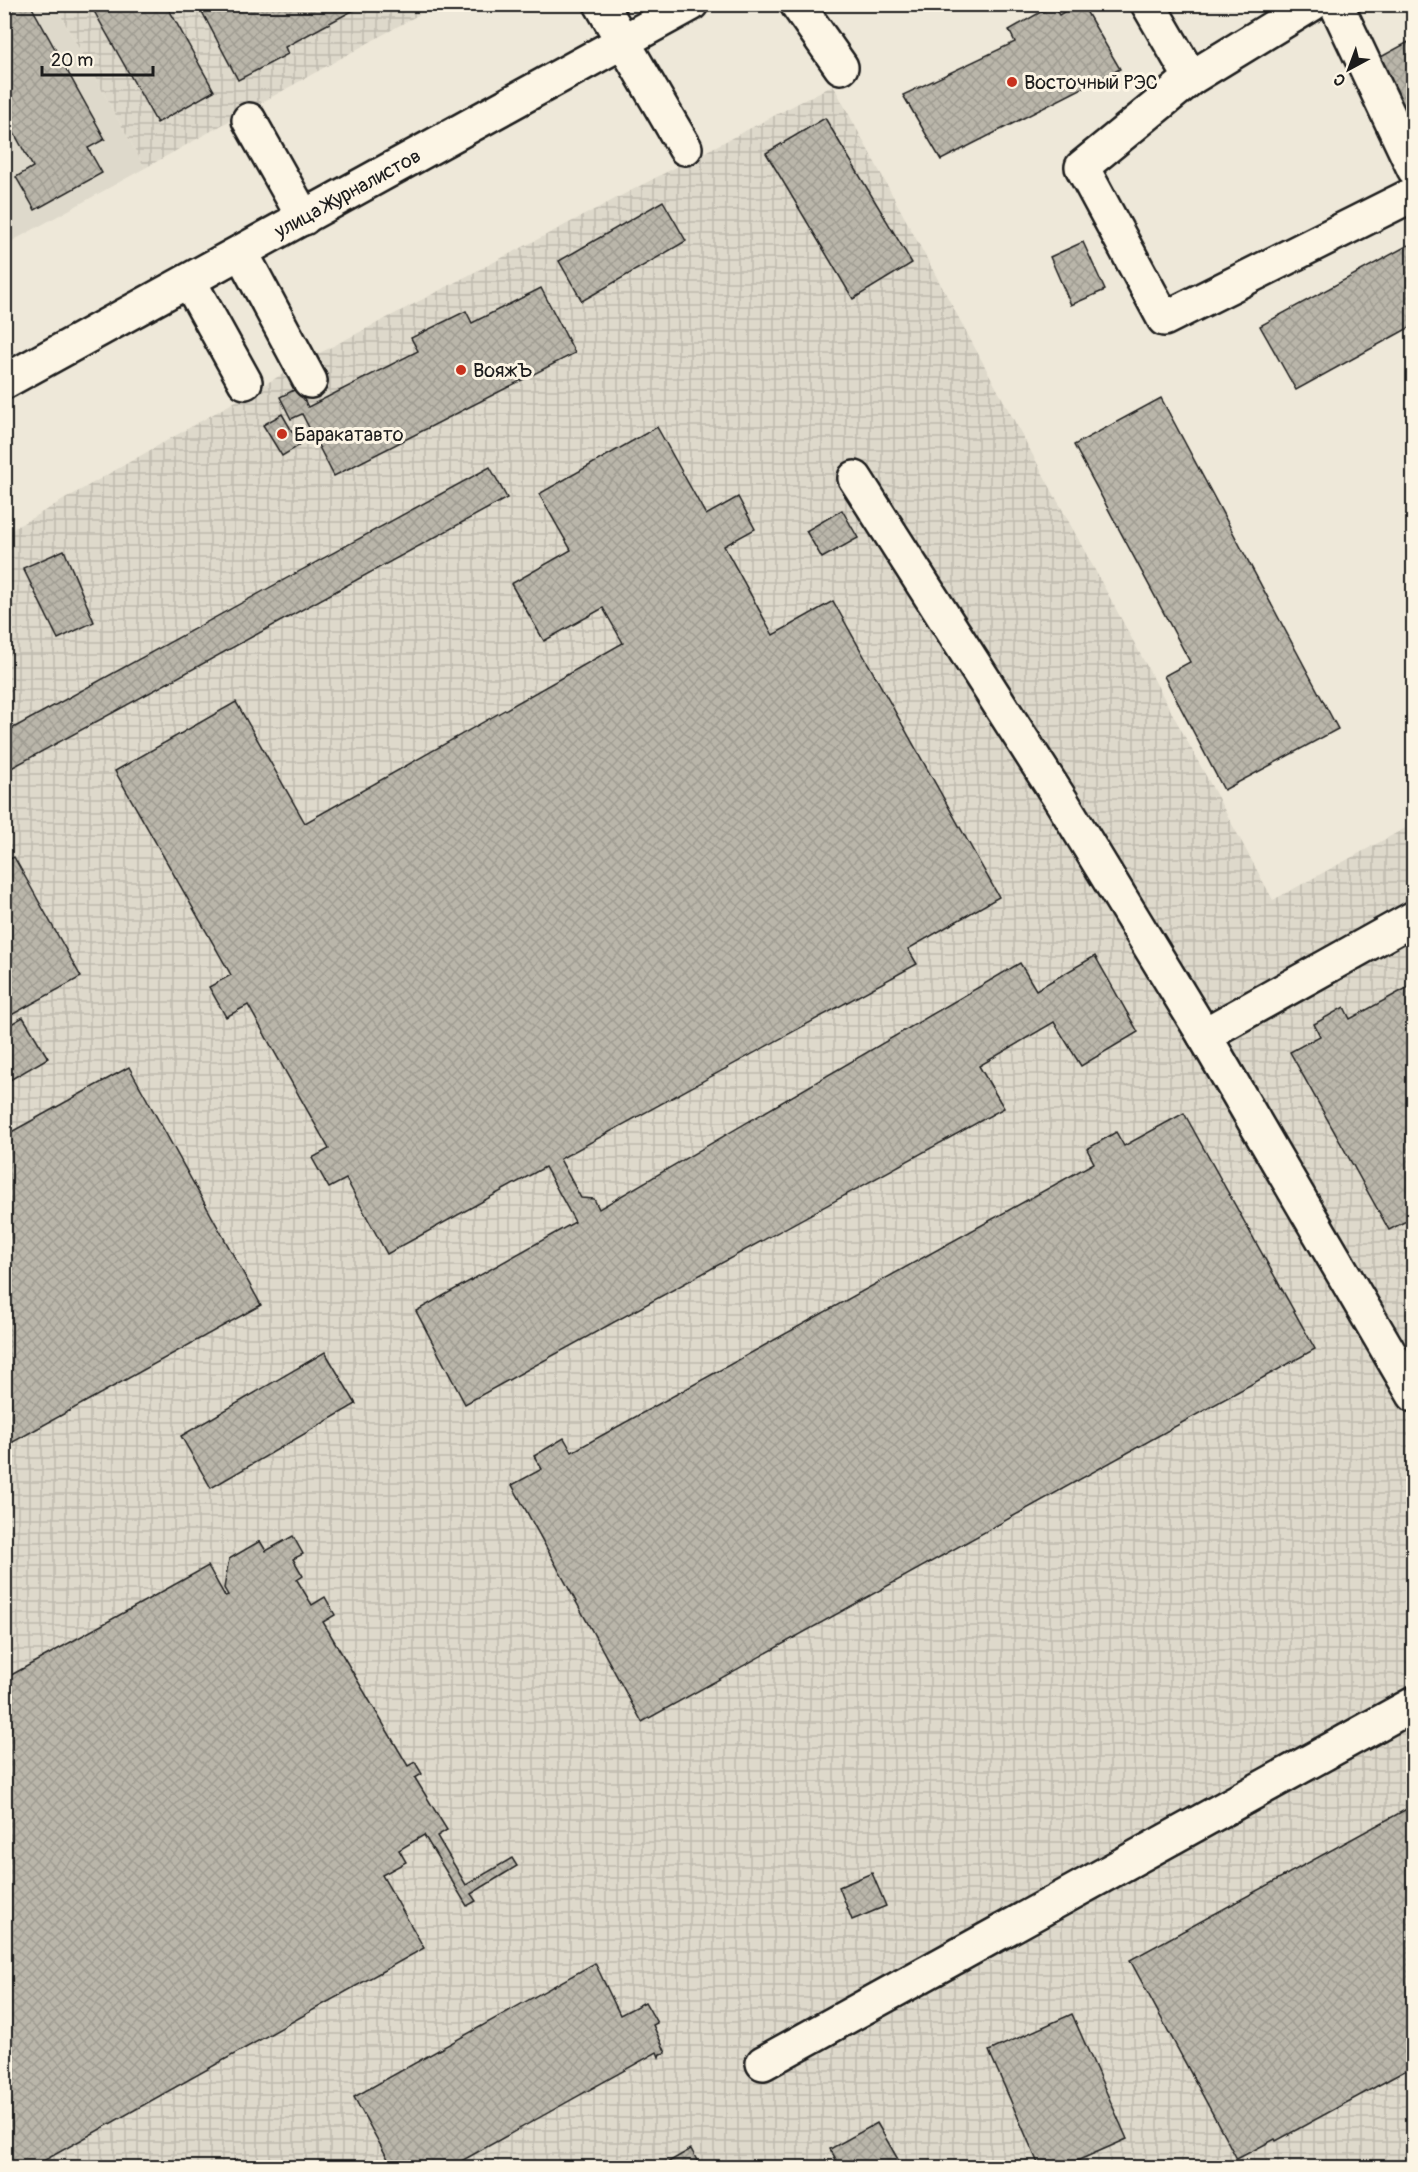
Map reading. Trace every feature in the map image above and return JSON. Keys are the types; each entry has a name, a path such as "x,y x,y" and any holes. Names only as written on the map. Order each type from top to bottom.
{"street":[{"path":"602,4 685,148"},
{"name":"улица Журналистов","path":"4,382 691,4"},
{"path":"797,4 841,68"},
{"path":"1148,4 1191,78"},
{"path":"1312,4 1191,78 1082,167 1164,320 1413,194"},
{"path":"1336,4 1413,169"},
{"path":"249,120 304,218"},
{"path":"242,252 310,381"},
{"path":"189,281 245,382"},
{"path":"855,478 1062,802 1204,1035 1413,1395"},
{"path":"1204,1035 1413,918"},
{"path":"763,2063 1413,1704"}],"shaded area":[{"path":"5,5 55,5 145,168 5,245"},
{"path":"55,5 436,5 145,168"},
{"path":"833,85 1273,900 1413,824 1413,2167 5,2167 4,534 316,355"}],"building":[{"path":"4,4 30,4 105,139 88,148 102,173 35,210 16,177 33,167 4,115"},
{"path":"90,4 166,4 214,91 157,123"},
{"path":"198,4 365,4 285,47 288,54 238,80"},
{"name":"Восточный РЭС","path":"1077,4 1082,4 1120,69 941,160 903,95 1015,42 1009,30 1053,5 1059,15"},
{"path":"1414,39 1414,124 1377,59"},
{"path":"825,118 912,263 853,299 766,153"},
{"path":"663,201 686,241 582,301 559,261"},
{"path":"1083,242 1105,290 1071,305 1050,257"},
{"path":"1414,242 1414,325 1296,390 1260,326"},
{"name":"ВояжЪ","path":"541,288 575,353 334,476 302,414 291,419 280,397 298,388 308,407 418,351 411,338 466,311 472,323"},
{"path":"1161,398 1338,729 1224,790 1164,676 1190,662 1074,445"},
{"path":"282,414 300,445 282,456 263,425"},
{"path":"657,427 706,515 738,497 755,529 724,546 773,635 833,601 999,897 908,949 917,964 560,1159 581,1198 594,1199 599,1209 1020,963 1036,990 1095,956 1138,1032 1081,1066 1054,1022 979,1066 1004,1108 465,1404 416,1311 575,1222 545,1167 387,1254 346,1179 329,1188 312,1158 329,1149 248,1005 226,1017 209,987 231,975 115,771 236,702 305,823 623,643 603,608 544,641 511,584 571,550 539,494"},
{"path":"490,467 507,498 4,772 4,733"},
{"path":"842,510 858,538 822,558 806,531"},
{"path":"64,550 94,622 58,639 23,568"},
{"path":"14,857 81,977 4,1019 4,862"},
{"path":"1414,984 1414,1217 1389,1230 1290,1052 1320,1036 1314,1024 1344,1007 1350,1019"},
{"path":"23,1017 48,1058 10,1080 4,1070 4,1028"},
{"path":"129,1067 261,1305 4,1447 4,1136"},
{"path":"1184,1113 1315,1349 642,1722 512,1485 542,1469 534,1456 564,1438 572,1452 1094,1163 1087,1149 1116,1132 1124,1146"},
{"path":"325,1352 356,1404 211,1488 181,1436"},
{"path":"293,1536 303,1554 293,1559 303,1576 297,1580 312,1605 325,1597 335,1615 323,1622 408,1766 415,1762 422,1774 415,1778 447,1830 437,1836 466,1885 512,1858 517,1866 471,1894 476,1901 467,1906 424,1835 399,1850 406,1862 382,1875 424,1948 31,2168 4,2168 4,1679 208,1566 225,1596 228,1595 224,1588 229,1559 260,1541 266,1551"},
{"path":"1414,1805 1414,2066 1276,2141 1275,2139 1237,2159 1130,1960"},
{"path":"872,1873 886,1906 852,1920 839,1887"},
{"path":"595,1963 620,2015 645,2002 657,2023 653,2025 666,2053 660,2054 659,2057 657,2052 449,2168 393,2168 354,2097"},
{"path":"1072,2014 1127,2139 1061,2168 1040,2168 989,2051"},
{"path":"877,2123 903,2168 841,2168 830,2149"},
{"path":"691,2149 701,2168 658,2168"},
{"path":"237,2159 242,2168 223,2168"}],"place":[{"name":"Восточный РЭС","path":"1012,82"},
{"name":"ВояжЪ","path":"461,370"},
{"name":"Баракатавто","path":"282,434"}]}
